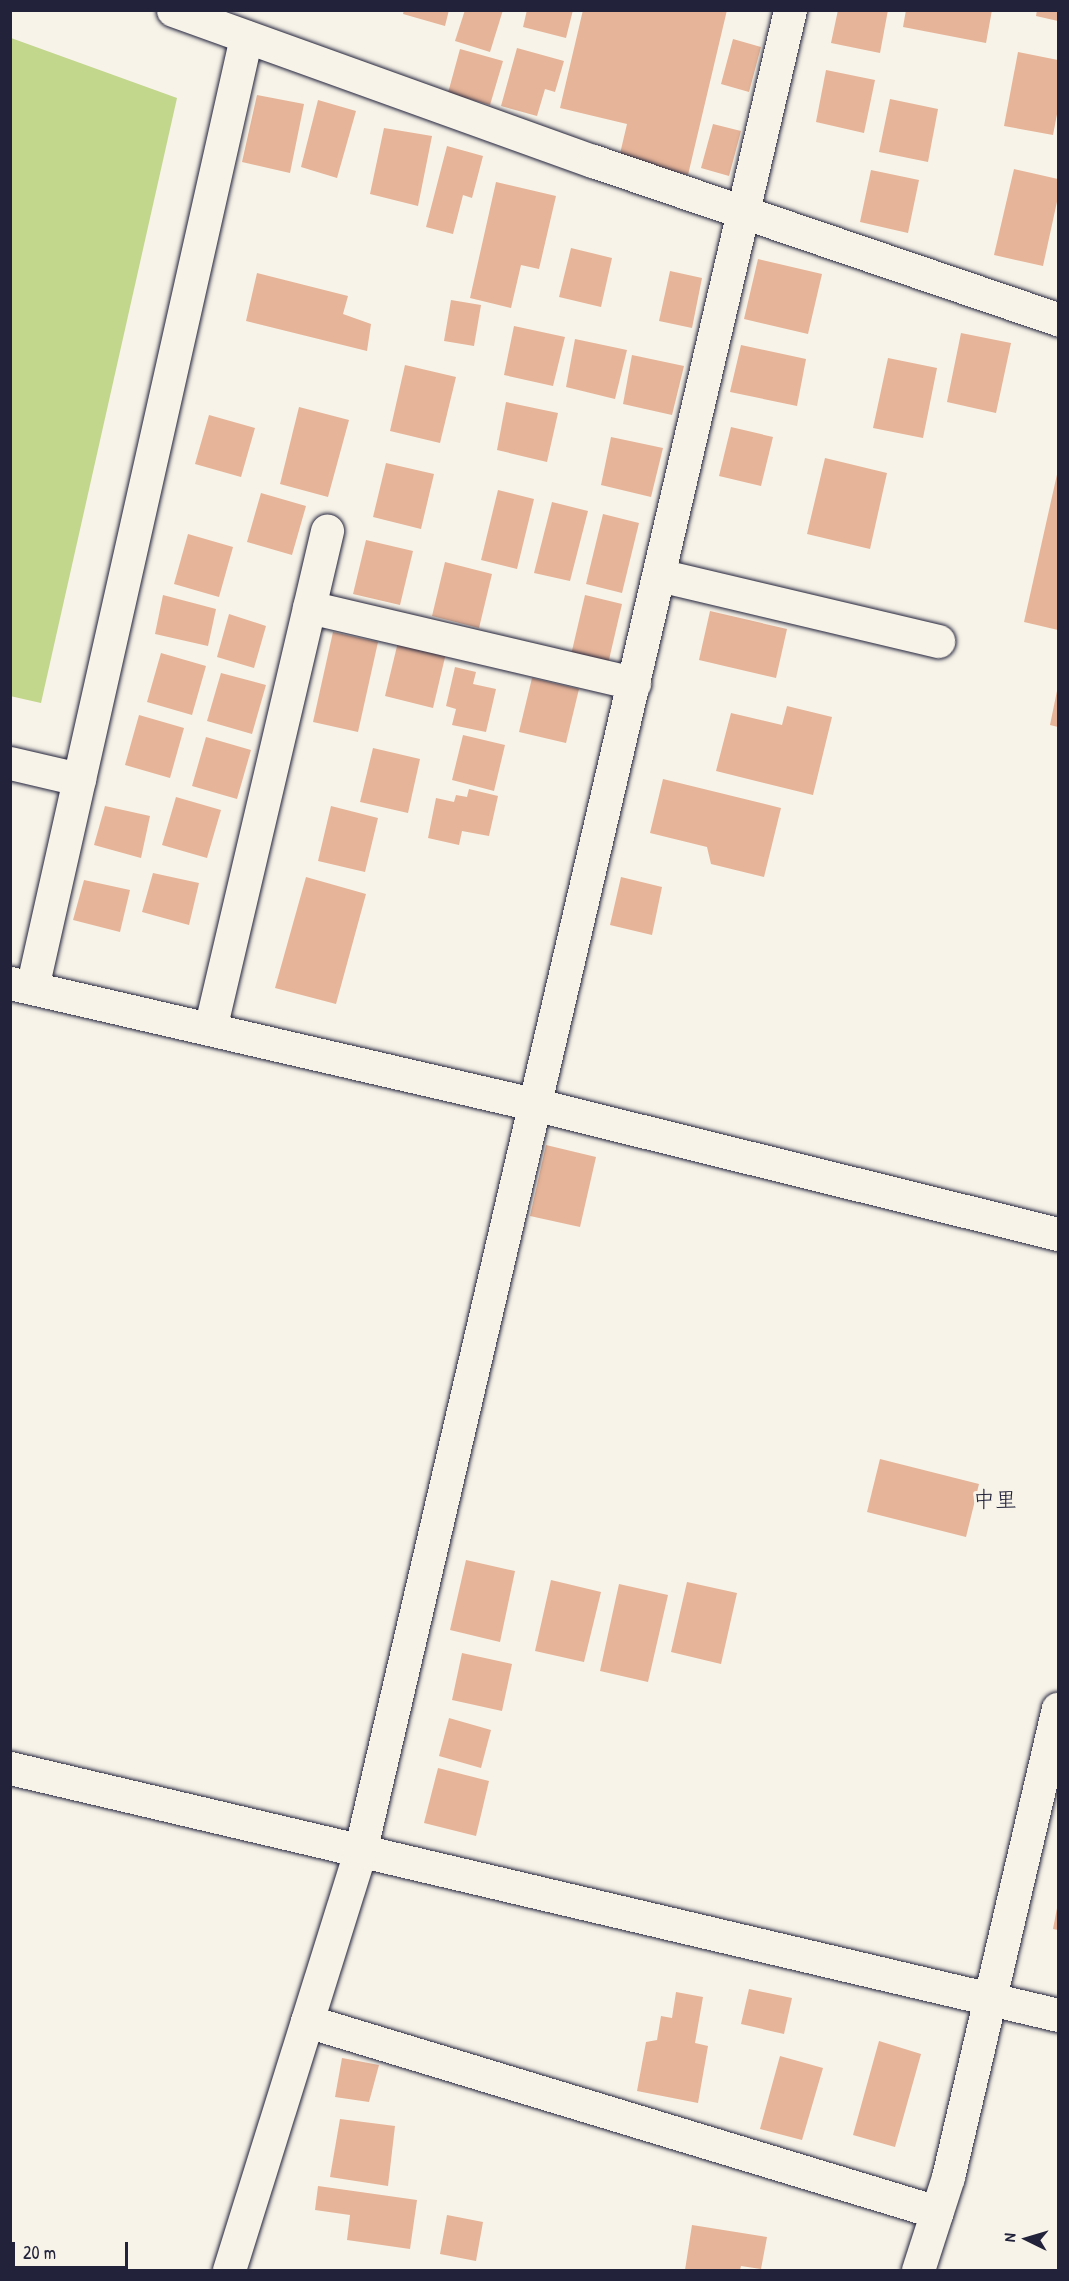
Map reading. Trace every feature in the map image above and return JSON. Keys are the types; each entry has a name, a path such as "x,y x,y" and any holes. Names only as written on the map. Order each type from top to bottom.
{"street":[{"path":"173,10 742,212 1059,320"},
{"path":"229,2271 360,1852 537,1105 790,10"},
{"path":"246,37 79,779 21,985 537,1105 1059,1234"},
{"path":"210,1029 327,531"},
{"path":"659,575 938,641"},
{"path":"309,607 634,683"},
{"path":"10,763 79,779"},
{"path":"918,2271 937,2212 992,1999 1059,1709"},
{"path":"10,1768 1059,2015"},
{"path":"307,2021 937,2212"}],"green space":[{"path":"11,38 177,98 41,703 10,696"}],"building":[{"path":"404,10 449,10 445,26 403,14"},
{"path":"465,10 503,10 490,52 455,41"},
{"path":"527,10 573,10 566,38 523,27"},
{"path":"583,10 727,10 688,175 619,158 627,124 560,108"},
{"path":"838,10 888,10 880,53 831,43"},
{"path":"906,10 992,10 986,43 903,27"},
{"path":"1037,10 1058,10 1058,21 1036,16"},
{"path":"733,39 761,47 749,92 721,84"},
{"path":"517,48 564,61 555,92 545,89 537,116 501,106"},
{"path":"460,49 503,61 490,105 448,93"},
{"path":"1018,52 1058,60 1058,109 1053,135 1004,126"},
{"path":"826,70 875,80 864,133 816,122"},
{"path":"257,95 304,104 290,173 242,162"},
{"path":"890,99 938,109 928,162 879,152"},
{"path":"318,100 356,111 337,178 301,167"},
{"path":"713,124 741,131 729,176 701,168"},
{"path":"384,128 432,136 418,206 370,194"},
{"path":"447,146 483,156 472,198 463,195 453,234 426,227"},
{"path":"1014,169 1058,179 1058,197 1043,266 994,255"},
{"path":"871,170 919,180 908,233 860,222"},
{"path":"496,182 556,196 539,269 521,265 511,308 470,298"},
{"path":"571,248 612,258 601,307 559,297"},
{"path":"758,259 822,274 808,334 744,319"},
{"path":"670,271 702,278 692,328 659,321"},
{"path":"257,273 348,296 343,314 371,324 367,351 246,321"},
{"path":"451,300 481,305 474,346 444,341"},
{"path":"514,326 565,337 553,386 504,375"},
{"path":"961,333 1011,343 996,413 947,402"},
{"path":"575,339 627,350 615,399 566,387"},
{"path":"741,345 806,359 797,406 730,392"},
{"path":"632,355 684,366 672,415 623,404"},
{"path":"888,358 937,368 923,438 873,428"},
{"path":"405,365 456,377 440,443 390,431"},
{"path":"506,402 558,413 547,462 497,450"},
{"path":"299,407 349,420 328,497 280,484"},
{"path":"209,415 255,428 241,477 195,464"},
{"path":"731,427 773,437 761,486 719,476"},
{"path":"611,437 663,448 651,497 601,485"},
{"path":"825,458 887,473 870,549 807,534"},
{"path":"386,463 434,474 421,529 373,517"},
{"path":"1058,470 1058,630 1024,622"},
{"path":"498,490 534,499 517,569 481,560"},
{"path":"261,493 306,506 292,555 247,542"},
{"path":"552,502 588,511 570,581 534,573"},
{"path":"603,514 639,523 622,593 586,584"},
{"path":"188,534 233,547 219,597 174,584"},
{"path":"366,540 413,551 400,605 353,594"},
{"path":"445,562 492,574 479,628 432,616"},
{"path":"163,595 216,609 208,646 155,634"},
{"path":"585,595 622,604 608,664 571,655"},
{"path":"710,611 787,629 776,678 699,660"},
{"path":"229,614 266,626 254,668 217,657"},
{"path":"333,632 378,642 358,732 313,722"},
{"path":"398,642 446,653 433,708 385,696"},
{"path":"161,653 206,666 192,715 147,702"},
{"path":"455,667 476,672 473,684 496,689 486,732 452,725 456,709 446,706"},
{"path":"221,673 266,685 252,734 207,721"},
{"path":"532,678 579,689 566,743 519,732"},
{"path":"1058,686 1058,727 1050,725"},
{"path":"787,706 832,717 813,795 716,771 731,713 782,725"},
{"path":"139,715 184,728 170,778 125,765"},
{"path":"463,735 505,745 494,791 452,780"},
{"path":"206,737 251,750 237,799 192,786"},
{"path":"373,748 420,759 408,813 360,802"},
{"path":"663,779 781,808 764,877 711,864 707,847 650,833"},
{"path":"469,789 498,796 489,836 462,831 459,845 428,838 436,798 454,802 456,795 467,797"},
{"path":"176,797 221,810 207,858 162,845"},
{"path":"105,806 150,816 141,858 94,845"},
{"path":"331,806 378,818 365,872 318,861"},
{"path":"153,873 199,883 189,925 142,912"},
{"path":"306,877 366,894 336,1004 275,988"},
{"path":"621,877 662,887 652,935 610,925"},
{"path":"84,880 130,890 120,932 73,920"},
{"path":"546,1145 596,1157 580,1227 530,1216"},
{"path":"880,1459 979,1484 966,1537 867,1512"},
{"path":"466,1560 515,1571 500,1642 450,1630"},
{"path":"551,1580 601,1592 584,1662 535,1651"},
{"path":"687,1582 737,1593 721,1664 671,1652"},
{"path":"619,1584 668,1595 648,1682 600,1671"},
{"path":"462,1653 512,1664 502,1711 452,1700"},
{"path":"449,1718 491,1730 481,1768 439,1756"},
{"path":"438,1768 489,1781 476,1836 424,1823"},
{"path":"1058,1903 1058,1930 1053,1929"},
{"path":"749,1989 792,1998 784,2034 741,2024"},
{"path":"676,1992 703,1997 695,2043 708,2046 698,2103 637,2091 646,2042 657,2040 661,2016 672,2018"},
{"path":"879,2041 921,2054 895,2147 853,2135"},
{"path":"780,2056 823,2068 802,2140 760,2129"},
{"path":"342,2058 379,2065 369,2102 335,2097"},
{"path":"340,2119 395,2126 388,2186 330,2177"},
{"path":"318,2186 417,2200 410,2249 347,2240 350,2215 315,2210"},
{"path":"447,2215 483,2222 476,2261 440,2254"},
{"path":"692,2225 767,2237 761,2269 741,2266 740,2270 685,2270"}],"district":[{"name":"中里","path":"995,1500"}]}
